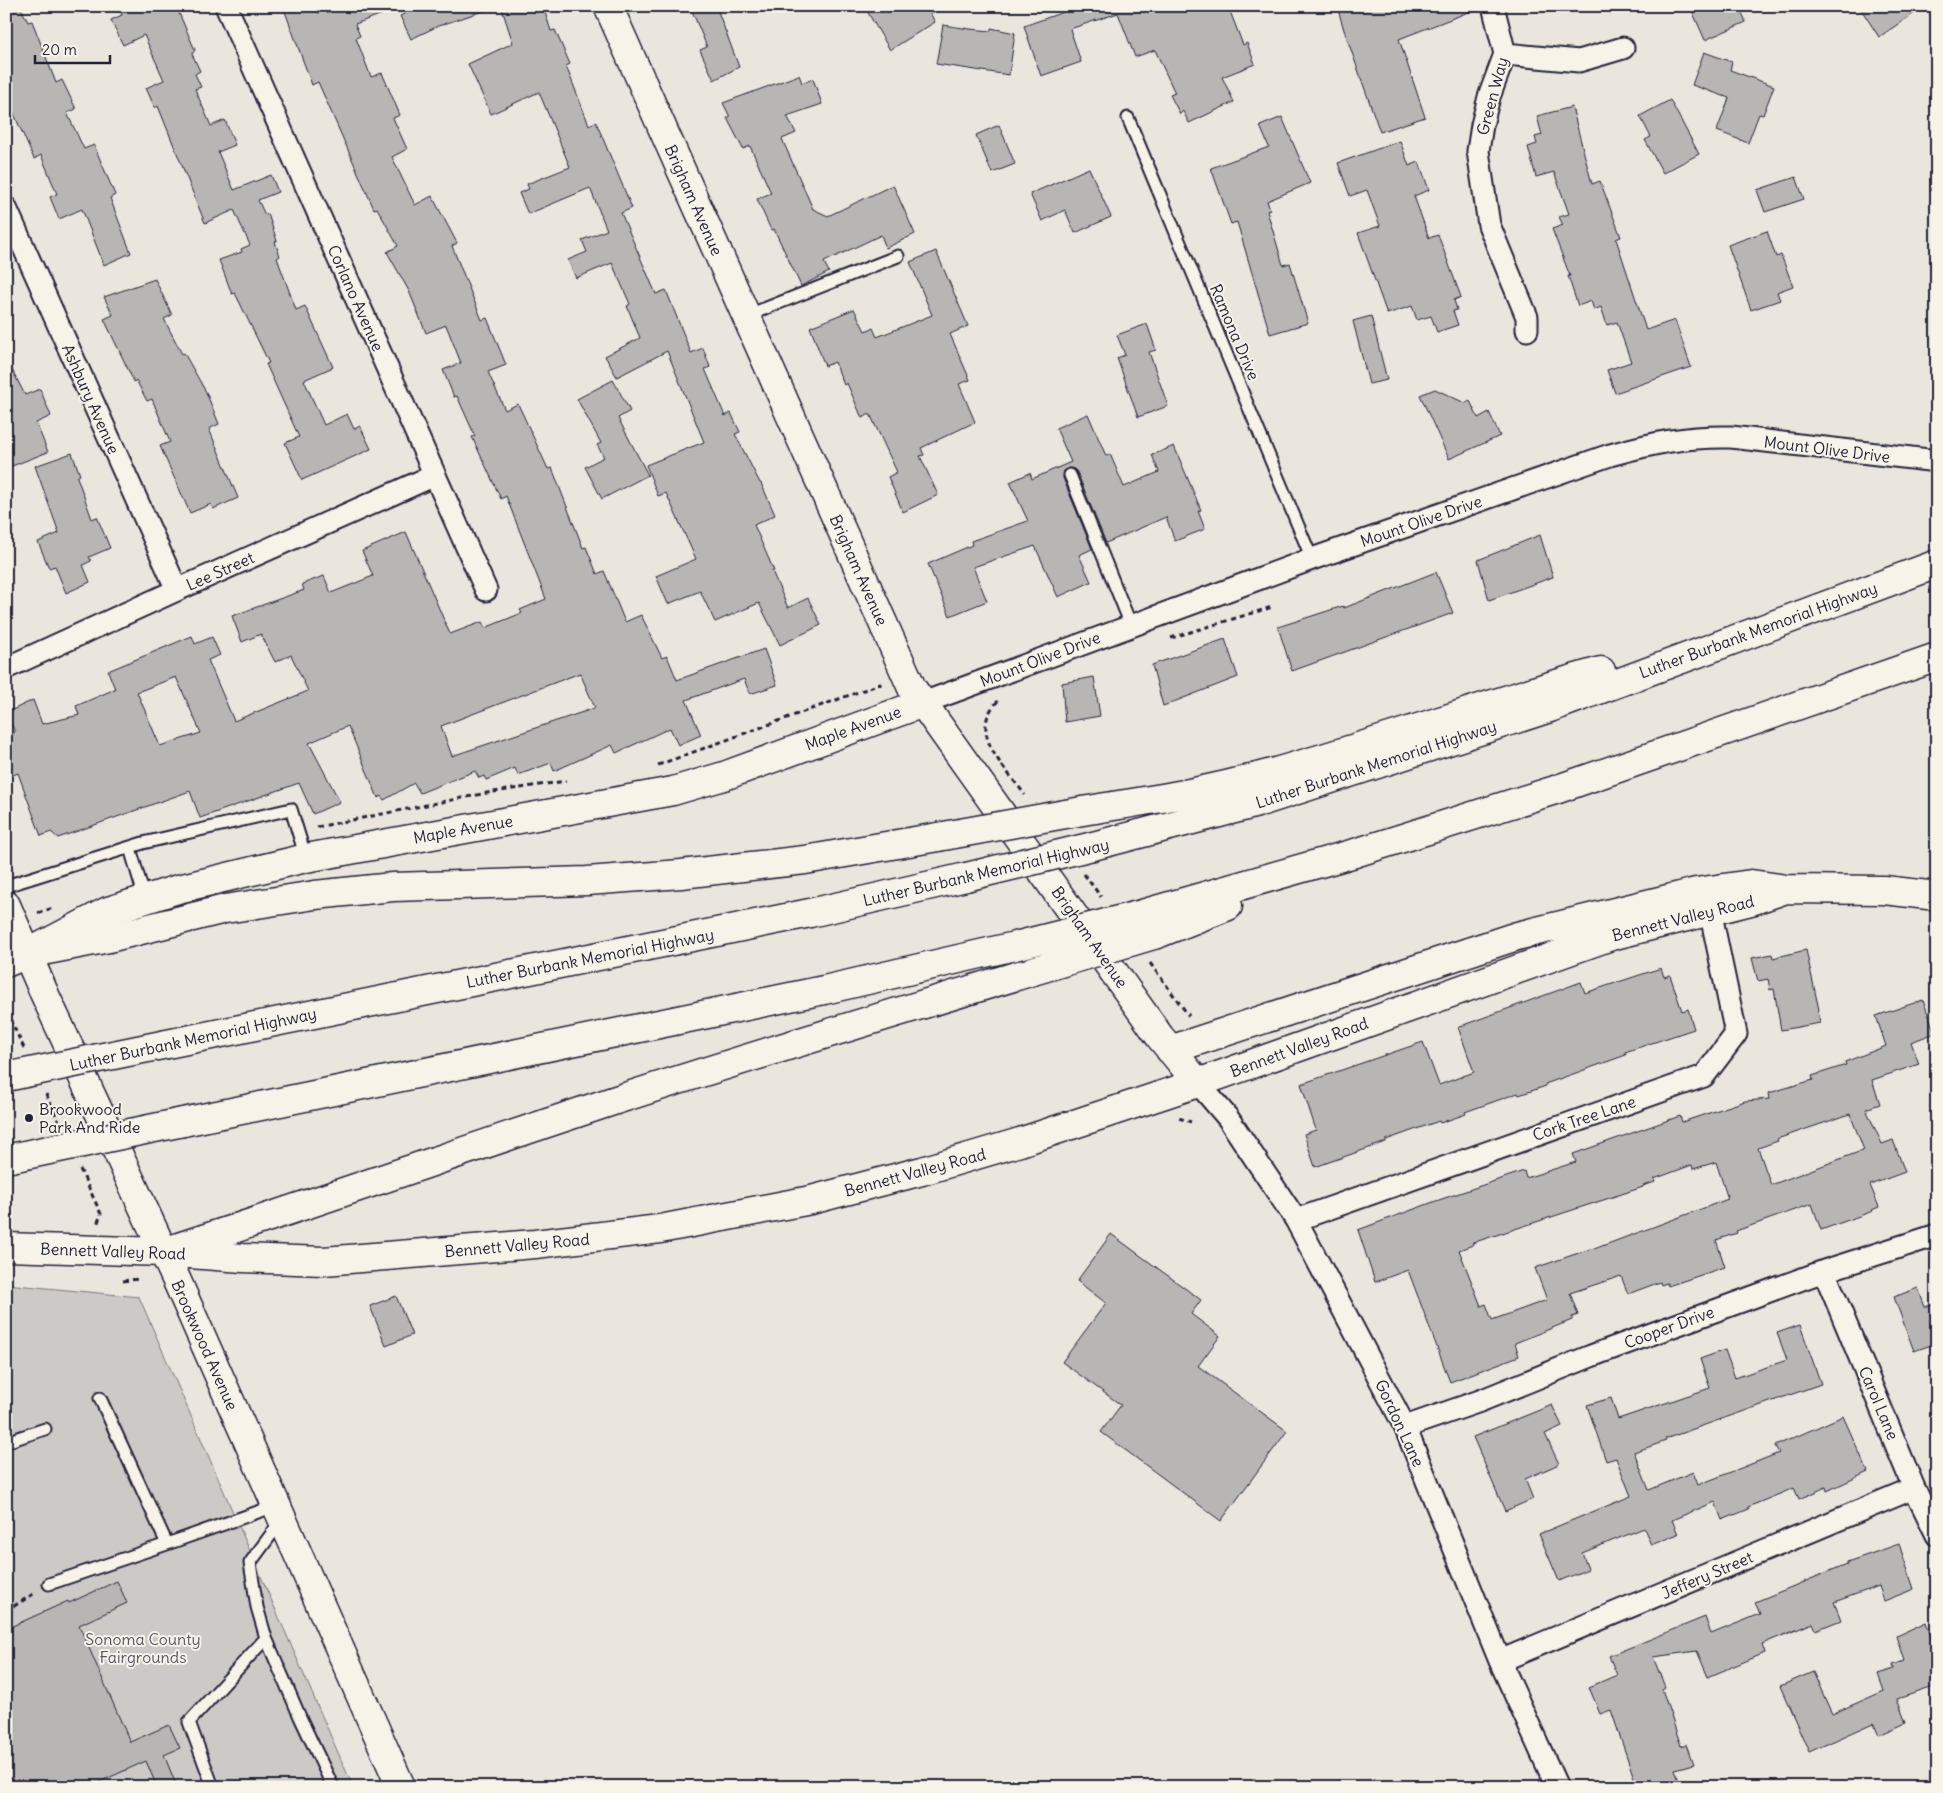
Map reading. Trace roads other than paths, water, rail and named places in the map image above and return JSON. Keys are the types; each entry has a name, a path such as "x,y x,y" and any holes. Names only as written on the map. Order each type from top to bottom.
{"main road":[{"name":"Brigham Avenue","path":"608,6 904,672 922,703 1170,1050 1198,1083"},
{"name":"Luther Burbank Memorial Highway","path":"6,1077 810,913 1094,846 1254,804 1553,707 1937,564"},
{"path":"17,958 109,938 225,909 332,893 402,887 587,881 681,874 814,858 1223,786 1406,733 1544,687 1767,626"},
{"path":"163,1252 662,1086 839,1029 1033,971 1251,884 1555,790 1937,657"},
{"name":"Maple Avenue","path":"17,958 108,911 178,889 306,858 673,791 724,776 922,703"},
{"name":"Bennett Valley Road","path":"1170,1050 1488,945 1556,925 1665,899 1725,887 1751,884 1786,889 1884,890 1937,896"},
{"name":"Bennett Valley Road","path":"6,1246 324,1261 535,1244 669,1228 812,1200 870,1186 1020,1142 1198,1083 1611,936 1751,901 1786,889"},
{"name":"Brookwood Avenue","path":"6,905 17,958 163,1252 401,1787"},
{"path":"6,1159 824,990 1015,946 1149,924"}],"street":[{"name":"Corlano Avenue","path":"226,6 486,590"},
{"name":"Green Way","path":"1493,6 1505,54 1489,97 1478,151 1489,226 1528,317 1528,330"},
{"path":"1505,54 1580,61 1623,48"},
{"name":"Ashbury Avenue","path":"6,208 177,590"},
{"name":"Mount Olive Drive","path":"922,703 1312,559 1610,455 1659,442 1704,436 1731,436 1937,461"},
{"name":"Lee Street","path":"6,668 435,475"},
{"name":"Cork Tree Lane","path":"1296,1220 1704,1076 1736,1034 1710,910"},
{"name":"Gordon Lane","path":"1198,1083 1228,1118 1296,1220 1405,1427 1500,1661 1557,1787"},
{"name":"Cooper Drive","path":"1405,1427 1480,1401 1590,1356 1824,1270 1937,1235"},
{"name":"Carol Lane","path":"1824,1270 1914,1488 1937,1535"},
{"name":"Jeffery Street","path":"1500,1661 1914,1488"}],"lane":[{"name":"Ramona Drive","path":"1128,118 1312,559"},
{"path":"746,316 898,256"},
{"path":"1070,474 1131,625"},
{"path":"6,886 130,848 291,809 306,858"},
{"path":"130,848 145,899"},
{"path":"100,1398 166,1544"},
{"path":"6,1442 45,1429"},
{"path":"49,1584 166,1544 279,1513"},
{"path":"279,1513 250,1562 256,1607 266,1638 333,1787"},
{"path":"212,1787 189,1722 266,1638"}],"place":[{"name":"Brookwood Park And Ride","path":"29,1118"}],"park label":[{"name":"Sonoma County Fairgrounds","path":"143,1648"}]}
